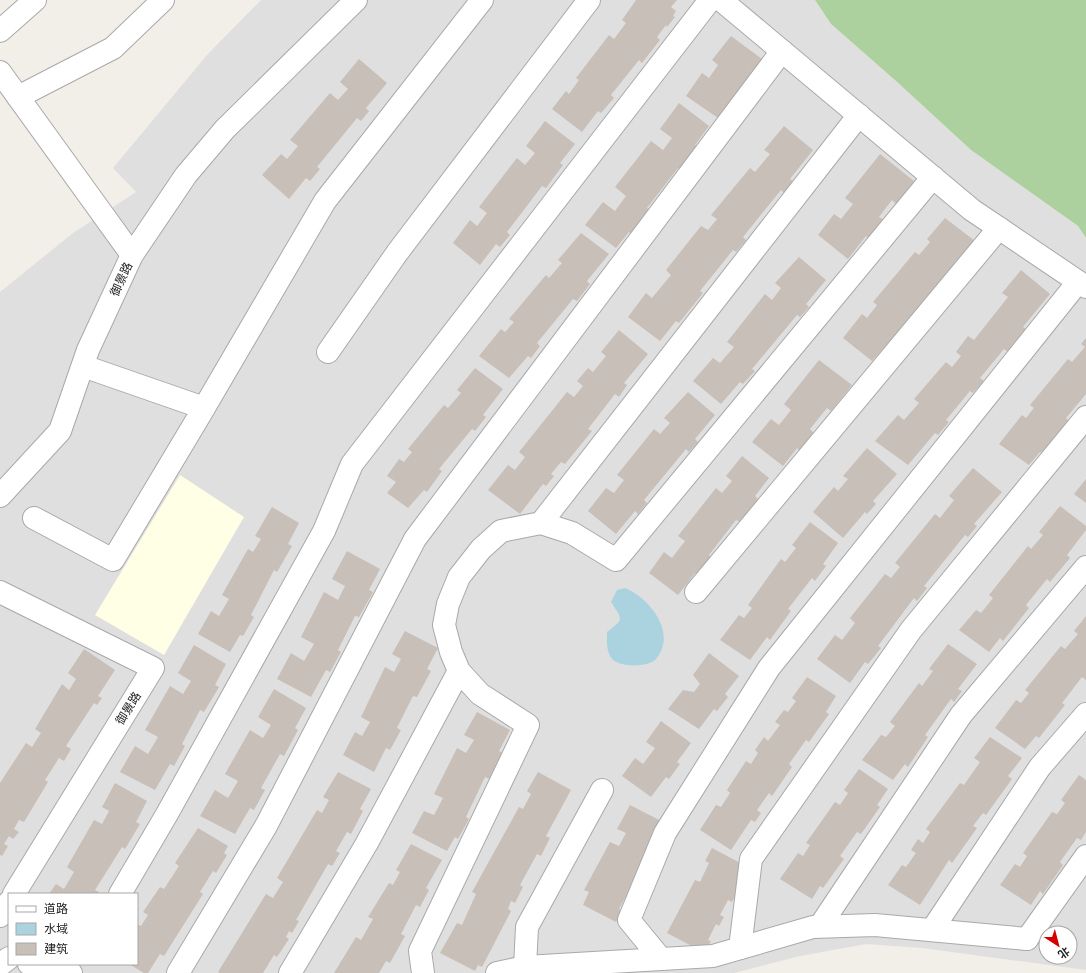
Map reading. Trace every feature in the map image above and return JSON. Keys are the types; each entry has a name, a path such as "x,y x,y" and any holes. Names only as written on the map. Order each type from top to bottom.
{"street":[{"path":"0,31 35,0"},
{"path":"18,97 113,48 164,0"},
{"path":"132,255 186,175 225,129 356,0"},
{"path":"34,518 113,560 325,201 482,0"},
{"path":"328,352 397,253 589,0"},
{"path":"121,893 167,814 324,531 352,464 710,0"},
{"path":"661,959 629,920 664,833 769,668 1082,285 972,210 721,0"},
{"path":"178,973 266,826 415,539 782,51"},
{"name":"御景路","path":"0,72 132,255 88,350 60,431 0,496"},
{"path":"541,523 859,115"},
{"path":"423,973 420,951 528,725 480,694 459,671 451,652 444,625 448,604 459,577 481,549 502,531 541,523 572,533 616,560 933,177"},
{"path":"696,592 999,228"},
{"path":"83,366 204,408"},
{"path":"740,948 751,859 911,630 1086,417"},
{"path":"820,926 961,714 1086,566"},
{"name":"御景路","path":"0,592 153,668 15,893"},
{"path":"290,973 368,842 459,671"},
{"path":"932,930 1040,767 1086,714"},
{"path":"525,967 527,927 602,790"},
{"path":"497,973 525,967 713,956 813,926 875,925 1027,939 1086,856"},
{"path":"8,904 0,916 8,922"},
{"path":"0,965 8,959"},
{"path":"31,965 36,968 72,973"}],"shaded area":[{"path":"261,0 815,0 831,24 971,150 1078,226 1086,238 1086,970 1049,965 1078,965 1078,925 1038,925 1038,964 922,948 866,944 800,956 734,973 0,973 0,292 73,233 136,192 113,168 207,55"},
{"path":"180,475 244,517 164,655 95,615"}],"green space":[{"path":"815,0 1086,0 1086,238 1078,226 971,150 831,24"}],"water":[{"path":"625,588 634,593 652,608 662,628 664,639 662,649 656,659 647,664 621,664 612,659 609,653 607,646 607,632 617,624 620,618 611,602 617,590"}],"building":[{"path":"636,0 677,0 671,7 676,11 673,16 675,17 667,27 666,25 657,37 660,40 642,63 639,60 611,95 614,98 601,113 598,111 582,132 552,109 566,91 569,94 579,80 576,78 609,35 614,39 626,23 622,20"},
{"path":"731,36 762,59 747,78 750,80 738,97 735,95 718,118 686,96 702,73 709,78 718,65 712,60"},
{"path":"359,59 387,83 366,108 369,111 361,121 357,118 317,167 320,169 310,181 306,178 289,199 262,175 281,154 287,159 298,146 290,140 330,93 338,100 348,89 340,82"},
{"path":"679,103 709,126 695,145 698,147 681,171 678,168 647,208 650,210 632,234 629,232 616,248 585,225 603,202 615,211 626,196 615,187 651,141 663,150 672,138 660,129"},
{"path":"545,121 575,144 560,163 563,165 546,188 542,186 507,232 510,235 500,247 496,244 480,265 453,243 470,220 477,226 487,213 479,207 517,158 525,165 535,153 526,146"},
{"path":"784,126 813,150 790,179 793,181 784,193 781,190 743,237 746,240 736,252 733,250 700,291 703,293 679,323 676,321 660,341 628,317 646,293 652,298 671,275 666,270 701,226 708,230 717,219 711,215 750,168 755,172 770,154 764,150"},
{"path":"880,154 914,181 896,204 892,200 879,217 884,220 869,238 866,236 848,259 818,235 834,214 841,219 853,204 845,198"},
{"path":"945,218 975,241 921,303 924,306 891,345 888,343 872,361 843,338 862,314 867,318 877,305 873,302 915,252 919,255 930,242 927,239"},
{"path":"581,233 609,254 587,281 590,284 577,301 573,299 537,343 540,346 531,358 528,356 509,378 479,356 501,329 505,332 514,322 509,319 546,275 549,278 562,263 558,260"},
{"path":"799,257 826,280 806,304 809,307 800,317 797,315 752,369 755,371 743,384 740,382 721,404 693,381 713,358 720,363 734,347 727,342 765,294 772,300 781,288 775,283"},
{"path":"1021,270 1050,294 1023,327 1026,329 1008,352 1004,349 980,378 984,381 973,393 970,391 946,420 949,422 938,435 935,433 908,465 875,441 898,415 904,420 919,403 914,399 946,362 952,367 961,356 956,352 968,336 974,340 1008,297 1002,293"},
{"path":"619,330 648,354 624,383 627,385 619,397 615,394 588,429 592,431 565,464 561,462 551,474 554,476 546,486 543,484 520,514 488,490 508,465 515,470 525,457 519,452 567,392 574,397 583,386 577,381 588,368 593,372 606,356 601,352"},
{"path":"1086,338 1086,394 1066,418 1069,421 1043,454 1040,452 1029,465 999,444 1022,415 1026,418 1034,408 1030,405 1068,359 1072,362 1085,347 1081,344"},
{"path":"819,360 852,385 831,411 827,408 810,429 814,433 800,451 797,448 783,466 752,442 771,419 779,425 791,410 784,404"},
{"path":"475,368 503,389 483,415 486,417 475,431 472,429 439,469 442,471 427,492 424,490 408,508 387,493 396,482 387,476 399,459 404,462 412,452 408,449 444,405 448,408 461,393 457,390"},
{"path":"688,392 715,415 695,439 698,442 689,452 686,449 644,500 647,503 638,514 635,511 616,534 588,511 606,488 614,493 624,480 617,475 654,429 660,434 670,423 664,418"},
{"path":"867,448 897,474 873,501 876,504 867,514 865,512 843,538 813,512 834,487 838,491 848,479 843,476"},
{"path":"742,456 769,478 755,496 758,499 740,522 736,520 709,555 712,558 698,576 695,573 678,595 649,573 664,552 672,558 685,541 678,536 716,488 722,493 732,481 726,476"},
{"path":"973,468 1002,492 974,524 977,526 968,537 965,535 924,586 927,588 917,601 914,598 878,646 881,648 868,664 865,662 850,683 817,659 835,635 842,640 855,623 850,618 885,574 891,578 900,567 895,563 935,514 940,518 954,500 949,496"},
{"path":"1086,479 1086,503 1074,494"},
{"path":"1060,506 1086,526 1086,530 1067,555 1070,558 1050,582 1047,579 1026,605 1029,608 1003,641 1000,638 989,652 959,630 976,610 981,613 993,598 989,595 1028,546 1031,549 1043,535 1039,532"},
{"path":"272,507 299,523 288,544 292,546 277,572 274,570 251,615 254,617 243,636 240,635 230,652 198,634 211,611 219,616 229,599 222,595 248,549 253,552 261,539 255,536"},
{"path":"810,522 838,543 823,564 826,566 815,581 812,578 788,609 791,611 770,640 767,637 750,660 720,640 739,615 744,618 752,608 748,605 781,559 785,562 796,548 792,545"},
{"path":"347,551 380,569 369,590 373,592 359,617 355,616 338,650 341,652 330,672 326,670 311,697 277,679 291,653 304,661 314,644 301,637 324,592 338,600 345,586 332,579"},
{"path":"1086,616 1086,680 1082,677 1062,703 1065,705 1039,738 1036,736 1025,749 995,728 1016,700 1021,703 1029,693 1025,690 1061,646 1065,649 1078,634 1074,631"},
{"path":"405,631 438,648 427,669 431,671 417,697 413,696 397,728 401,730 390,750 386,748 374,772 343,755 355,732 362,736 370,722 361,717 385,667 394,672 401,659 392,654"},
{"path":"948,644 977,664 958,689 962,691 954,702 951,699 925,735 928,737 908,767 905,764 893,780 862,760 881,735 886,737 895,726 890,722 919,683 922,686 933,671 929,669"},
{"path":"194,645 226,664 215,685 219,687 204,712 200,710 182,744 185,746 174,766 170,764 155,790 120,772 135,746 148,754 158,737 145,730 170,686 183,694 191,681 178,673"},
{"path":"84,649 115,670 98,696 102,698 97,705 94,703 66,746 71,749 64,761 59,758 45,780 48,782 24,822 19,820 14,829 19,832 13,839 9,836 4,844 8,846 2,856 0,855 0,783 26,743 32,747 41,733 35,729 62,684 69,690 76,679 68,673"},
{"path":"709,653 739,676 725,694 728,697 717,711 714,709 699,729 668,709 683,690 694,692 700,684 693,675"},
{"path":"807,677 836,696 826,712 829,714 809,742 806,740 789,764 792,767 772,796 769,793 757,810 761,813 755,822 751,820 731,850 700,830 716,805 721,807 730,793 727,790 746,761 751,764 758,753 755,750 764,737 768,741 780,725 775,722 784,710 788,712 796,701 792,698"},
{"path":"274,689 306,708 295,728 298,730 284,756 280,754 261,788 265,790 254,810 250,808 235,834 200,816 215,790 228,798 238,781 225,774 250,730 263,738 271,725 258,717"},
{"path":"477,712 510,730 499,751 503,753 489,779 485,777 466,817 469,819 458,839 455,837 447,851 412,833 424,811 434,815 443,798 434,794 457,748 466,753 474,740 464,735"},
{"path":"661,721 691,743 677,762 680,764 669,779 666,777 651,797 622,776 635,758 643,764 655,748 646,742"},
{"path":"990,737 1022,758 1008,776 1012,779 986,815 983,813 973,826 977,828 952,863 949,860 920,905 888,885 902,865 906,867 916,853 911,850 918,839 923,843 930,832 926,829 960,783 964,785 980,762 974,758"},
{"path":"859,769 888,789 877,805 880,807 861,834 857,832 840,856 844,859 823,888 820,886 812,899 780,879 798,853 803,856 810,845 806,843 835,802 840,805 848,793 844,790"},
{"path":"338,772 371,789 360,809 363,811 351,834 347,832 336,851 340,853 332,866 328,864 296,920 299,921 292,933 289,931 286,937 289,939 277,957 274,955 263,973 218,972 266,894 273,898 283,882 277,878 317,810 322,813 329,800 323,797"},
{"path":"538,772 571,790 546,836 550,838 541,856 537,854 520,885 523,887 515,903 511,901 508,909 511,911 482,967 478,965 475,971 440,953 457,923 462,925 476,894 472,892 519,807 523,809 531,794 527,791"},
{"path":"1079,775 1086,780 1086,832 1081,840 1077,838 1060,862 1063,865 1043,894 1040,891 1031,905 1000,885 1015,864 1020,867 1027,856 1023,853 1052,812 1057,814 1065,803 1061,800"},
{"path":"115,783 147,801 136,822 140,824 125,849 122,847 95,890 99,892 98,893 50,893 56,884 64,889 74,872 67,867 94,820 102,824 109,811 102,807"},
{"path":"630,805 665,823 628,892 631,894 628,900 625,898 619,909 622,911 616,922 583,905 589,892 584,890 610,842 619,846 626,833 617,829"},
{"path":"198,828 228,846 224,853 227,855 216,873 213,871 200,892 203,894 164,956 160,954 148,973 144,973 131,965 138,965 138,924 141,926 148,915 143,912 160,887 164,889 179,866 175,863"},
{"path":"411,844 442,860 426,888 429,890 420,907 416,905 401,934 405,936 390,963 386,961 379,973 334,973 356,937 361,940 373,919 368,917 389,883 393,885 400,872 396,870"},
{"path":"712,848 746,866 744,878 732,902 728,900 720,915 724,917 719,926 716,924 708,940 711,941 705,953 667,933 695,880 700,882 709,863 705,861"}]}
